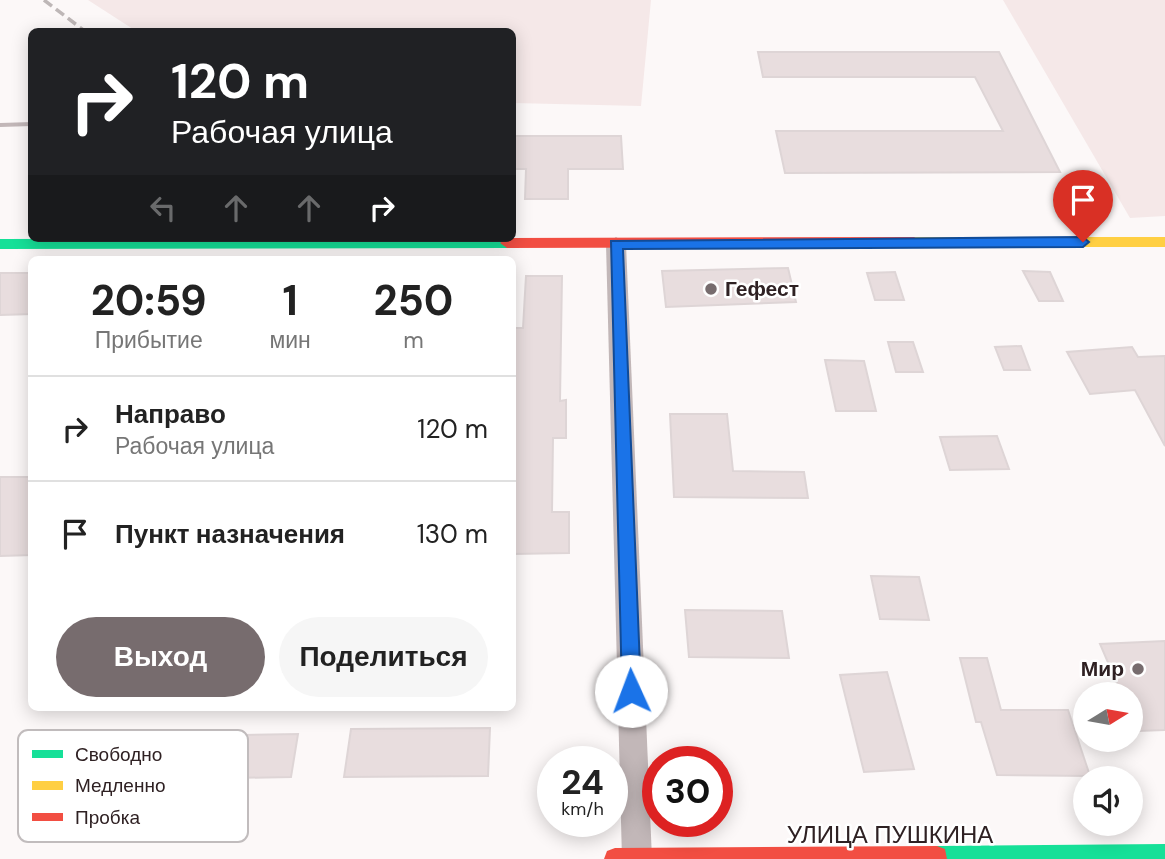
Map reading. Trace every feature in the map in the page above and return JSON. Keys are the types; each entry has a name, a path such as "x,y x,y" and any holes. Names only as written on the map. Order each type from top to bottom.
{"street":[{"path":"0,244 161,242"},
{"path":"367,242 1165,242"},
{"path":"616,244 637,859"},
{"name":"УЛИЦА ПУШКИНА","path":"615,859 1165,855"}],"lane":[{"path":"0,125 28,124"}],"shaded area":[{"path":"88,0 651,0 641,106 516,103 516,28 131,28"},
{"path":"1003,0 1165,0 1165,216 1130,218"}],"building":[{"path":"758,52 999,52 1060,172 785,173 776,131 1003,131 975,77 763,77"},
{"path":"516,136 621,136 623,169 568,169 568,199 525,199 526,169 516,169"},
{"path":"788,268 796,302 666,307 662,271"},
{"path":"1023,271 1050,272 1063,301 1039,301"},
{"path":"895,272 904,300 875,300 867,273"},
{"path":"0,273 28,273 28,314 0,315"},
{"path":"526,276 562,276 560,401 566,400 566,438 553,438 552,512 569,512 569,553 516,554 516,328 523,328"},
{"path":"888,342 913,342 923,372 896,372"},
{"path":"1021,346 1030,370 1004,370 995,347"},
{"path":"1132,347 1138,357 1165,356 1165,446 1135,390 1090,394 1067,352"},
{"path":"825,360 864,361 876,411 836,411"},
{"path":"670,414 727,414 733,471 804,472 808,498 674,497"},
{"path":"997,436 1009,469 950,470 940,437"},
{"path":"0,477 28,477 28,555 0,556"},
{"path":"871,576 919,577 929,620 880,619"},
{"path":"685,610 782,611 789,658 689,657"},
{"name":"Мир","path":"1165,641 1165,730 1143,731 1143,682 1116,682 1100,644"},
{"path":"960,658 987,658 1001,710 1068,710 1073,725 1073,752 1082,752 1087,766 1073,766 1073,776 997,775 981,722 976,722"},
{"path":"887,672 914,769 864,772 840,675"},
{"path":"490,728 488,776 344,777 351,729"},
{"path":"298,734 291,777 248,778 248,735"}],"railway":[{"path":"44,0 81,28"}],"traffic: fast":[{"path":"0,244 507,243"},
{"path":"937,857 1165,855"}],"traffic: slow":[{"path":"914,242 1165,242"}],"traffic: jam":[{"path":"507,243 914,242"},
{"path":"615,859 937,857"}],"place":[{"name":"Гефест","path":"711,289"},
{"name":"Мир","path":"1138,669"}],"route":[{"path":"631,691 616,244 1083,242"}]}
